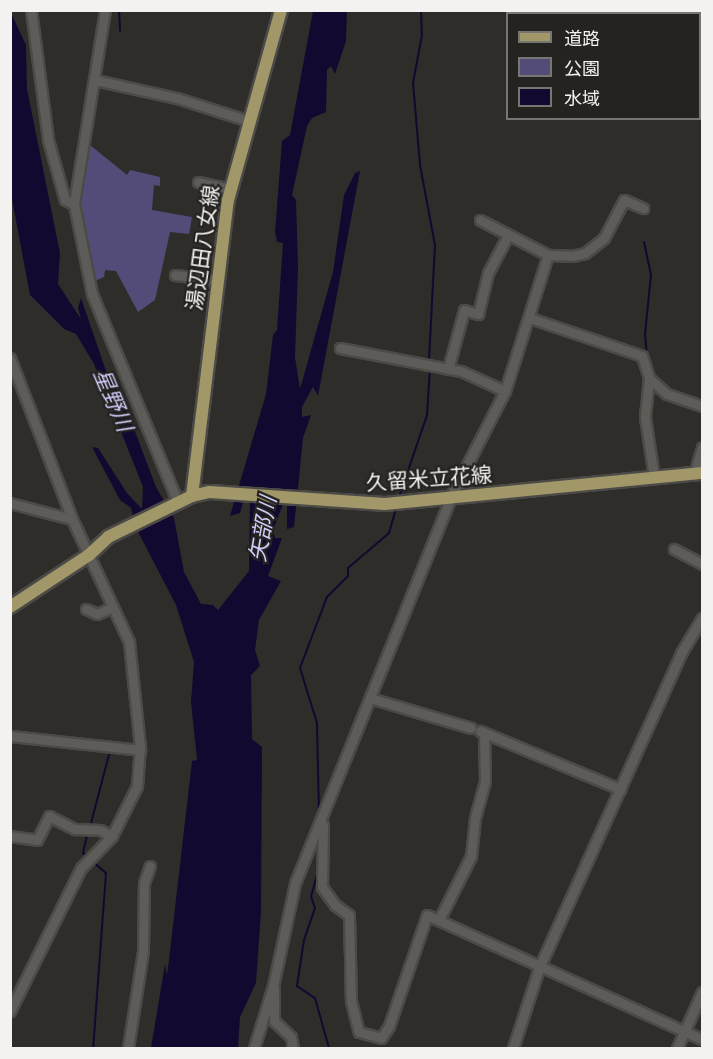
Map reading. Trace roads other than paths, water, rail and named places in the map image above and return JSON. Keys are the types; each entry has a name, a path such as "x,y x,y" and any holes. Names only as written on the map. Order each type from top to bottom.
{"main road":[{"name":"湯辺田八女線","path":"192,496 230,189 281,10"},
{"name":"久留米立花線","path":"10,607 89,555 108,537 192,496 229,492 385,504 451,496 552,490 698,473"}],"street":[{"path":"31,10 45,124 65,200 74,204"},
{"path":"105,10 74,204 92,294 176,504"},
{"path":"95,80 177,98 249,122"},
{"path":"198,182 230,189"},
{"path":"480,220 548,255 585,253 604,238 624,200 643,208"},
{"path":"448,369 464,310 478,314 488,273 508,235"},
{"path":"254,1048 273,986 295,884 451,496 506,391 548,255"},
{"path":"175,275 218,280"},
{"path":"530,318 597,338 642,356 649,378 645,417 654,477"},
{"path":"340,348 448,369 506,391"},
{"path":"10,358 72,519 129,642 140,750 136,786 112,836 81,868 10,1011"},
{"path":"649,378 667,394 702,405"},
{"path":"698,473 702,447"},
{"path":"10,503 72,519"},
{"path":"674,549 702,564"},
{"path":"86,609 98,614 113,607"},
{"path":"513,1048 539,968 681,653 702,618"},
{"path":"370,698 478,731 620,789"},
{"path":"321,821 322,887 335,904 349,915 351,1001 359,1032 381,1038 389,1026 435,919 471,856 475,818 485,780 478,731"},
{"path":"10,736 140,750"},
{"path":"10,836 37,840 49,816 75,829 100,830 112,836"},
{"path":"128,1048 143,951 144,883 150,866"},
{"path":"435,919 539,968 702,1039"},
{"path":"273,986 274,1022 291,1037 293,1048"},
{"path":"677,1048 702,992"}],"water":[{"path":"10,11 26,45 27,89 60,253 58,284 81,319 78,308 81,298 106,371 120,392 156,487 174,518 184,572 201,604 213,605 218,610 249,571 250,501 244,499 240,513 230,516 266,394 273,335 277,330 283,243 277,242 275,232 282,141 290,135 313,11 347,11 346,41 335,74 331,66 327,70 326,112 312,118 307,126 292,195 296,200 298,267 295,357 300,389 333,272 344,195 355,173 360,171 318,396 313,387 302,407 302,417 311,415 303,438 294,527 287,529 287,504 283,504 273,530 275,538 282,538 268,576 281,581 259,620 255,650 260,666 251,675 252,739 262,747 261,912 256,983 240,1017 238,1048 151,1048 165,964 167,975 192,761 197,760 191,702 194,662 176,605 136,528 131,508 120,500 92,447 98,448 127,493 142,509 143,487 94,364 76,334 64,329 30,295 11,194"}],"waterway":[{"path":"119,10 120,31"},
{"path":"421,10 422,35 413,83 420,165 435,245 429,361"},
{"path":"231,165 233,161"},
{"path":"644,242 651,275 645,334 647,357"},
{"path":"399,497 427,415 430,367"},
{"path":"319,814 317,723 300,668 327,597 348,576 348,568 389,533 396,508"},
{"path":"90,827 110,751"},
{"path":"87,856 83,853 88,832"},
{"path":"316,841 318,862"},
{"path":"91,860 106,873 93,1048"},
{"path":"319,867 311,896 315,908 304,940 297,986 315,998 329,1048"}],"water label":[{"name":"星野川","path":"113,400"},
{"name":"矢部川","path":"263,529"}]}
